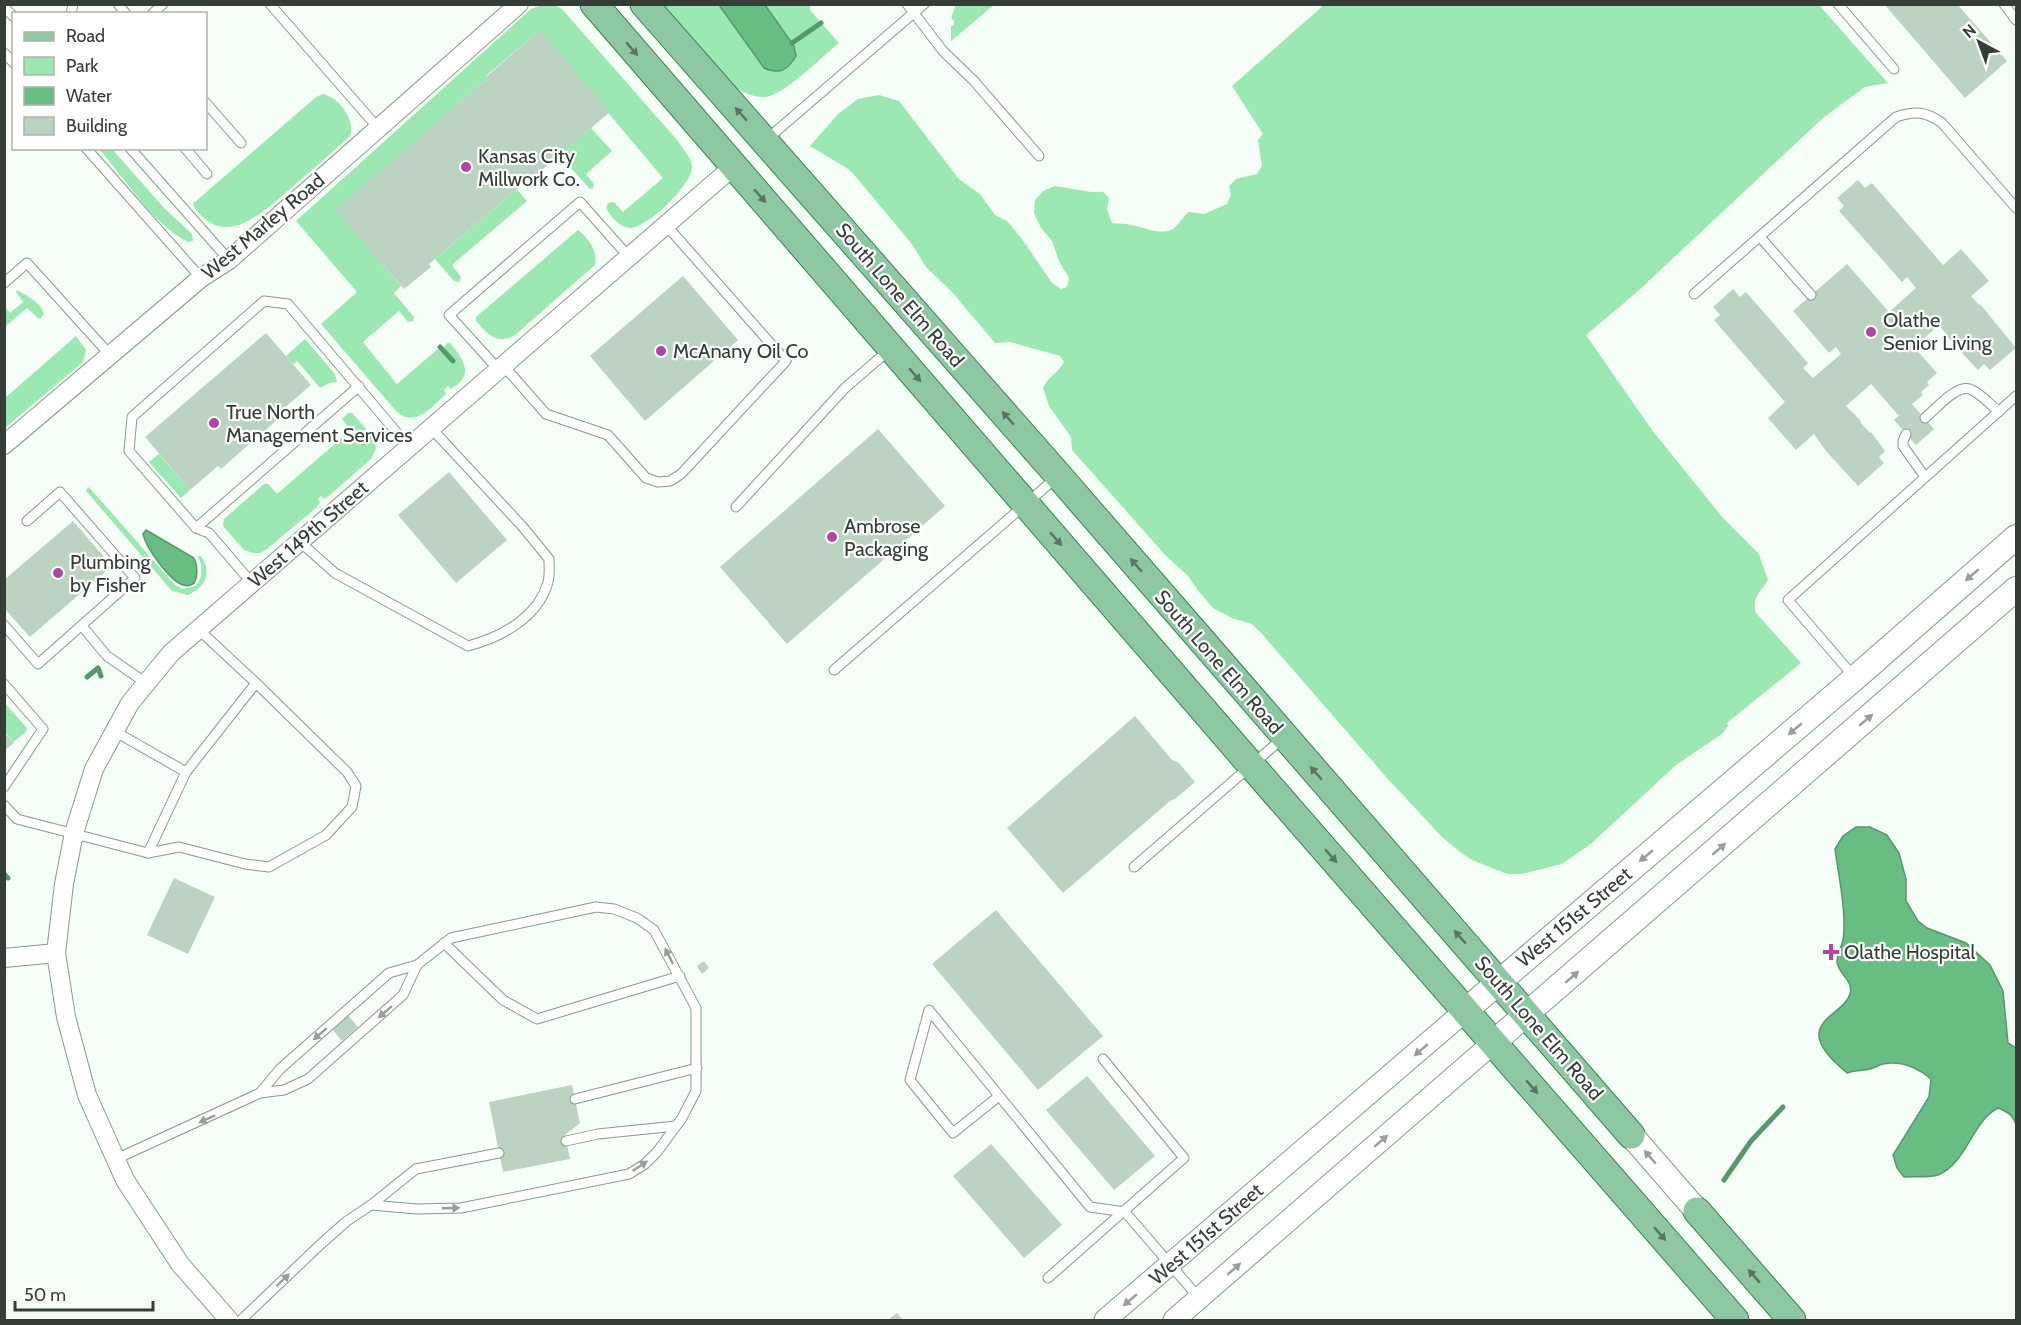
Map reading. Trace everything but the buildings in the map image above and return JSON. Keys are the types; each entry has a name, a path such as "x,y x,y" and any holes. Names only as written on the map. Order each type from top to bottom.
{"main road":[{"name":"South Lone Elm Road","path":"594,4 1251,765 1735,1320"},
{"name":"South Lone Elm Road","path":"644,4 1058,475 1792,1320"},
{"name":"West 151st Street","path":"1465,1011 1855,678 2016,537"},
{"path":"1494,1043 2016,589"}],"street":[{"name":"West Marley Road","path":"4,445 201,278 229,260 519,4"},
{"name":"West 149th Street","path":"228,1320 180,1264 126,1180 87,1095 66,1017 56,953 64,884 74,833 94,769 130,703 171,653 734,166"},
{"path":"4,958 56,953"},
{"name":"West 151st Street","path":"1105,1320 1465,1011"},
{"path":"1174,1320 1494,1043"}],"lane":[{"path":"270,4 378,128"},
{"path":"907,4 943,51 974,81 1040,156"},
{"path":"765,141 924,4"},
{"path":"1838,4 1894,69"},
{"path":"2004,4 2016,20"},
{"path":"207,104 241,143"},
{"path":"1694,294 1896,117 1910,113 1921,112 1931,115 1942,123 2016,208"},
{"path":"88,150 201,278"},
{"path":"132,150 229,260"},
{"path":"187,150 207,174"},
{"path":"629,257 580,202 449,315 546,414 608,435 646,478 658,482 670,481 681,474 786,361 666,225"},
{"path":"1760,237 1811,295"},
{"path":"4,283 27,263 110,356"},
{"path":"252,582 208,533 196,528 129,451 132,417 264,301 288,304 409,447"},
{"path":"736,507 845,388 892,348"},
{"path":"196,528 359,386"},
{"path":"1925,418 1958,389 1966,387 1973,390 1999,412"},
{"path":"1855,678 1788,600 2016,396"},
{"path":"300,542 335,573 468,646 488,640 505,631 536,607 548,582 549,559 522,526 431,428"},
{"path":"1906,434 1903,446 1925,477"},
{"path":"834,670 1058,475"},
{"path":"4,625 38,664 135,579 60,492 27,521"},
{"path":"82,626 107,656 146,683"},
{"path":"4,805 17,819 148,852 179,847 245,864 269,867 327,835 352,807 356,786 347,772 198,629"},
{"path":"148,852 186,772 256,683"},
{"path":"4,684 43,729 4,787"},
{"path":"114,731 186,772"},
{"path":"1134,867 1284,737"},
{"path":"260,1093 280,1069 390,973 417,965 451,938 596,907 614,909 637,918 654,930 696,1008 697,1068 696,1090 682,1118 657,1152 645,1164 629,1174 461,1208 417,1209 371,1206"},
{"path":"444,943 503,1000 537,1019 680,976"},
{"path":"116,1159 260,1093 284,1090 308,1079 404,995 417,965"},
{"path":"999,1096 953,1133 910,1080 929,1010 1090,1207 1125,1212 1199,1298"},
{"path":"1048,1278 1184,1158 1103,1059"},
{"path":"575,1099 697,1068"},
{"path":"566,1141 598,1134 676,1126"},
{"path":"241,1320 347,1221 371,1206 416,1169 499,1154"}],"green space":[{"path":"956,4 994,5 951,41 951,26 954,25 954,20 951,19"},
{"path":"1325,4 1819,5 1888,83 1865,87 1823,118 1637,292 1586,335 1652,430 1723,518 1759,554 1768,580 1756,599 1756,613 1801,663 1727,723 1728,726 1722,734 1676,765 1592,843 1562,864 1522,874 1507,874 1472,860 1442,837 1387,778 1262,634 1252,624 1234,619 1213,608 1188,576 1166,556 1072,450 1071,437 1049,406 1043,388 1064,362 1060,356 1010,342 995,343 952,292 926,267 911,243 856,177 848,169 810,146 838,114 858,99 879,95 899,101 959,179 980,194 995,215 1007,221 1052,283 1061,289 1067,287 1069,278 1059,261 1052,241 1041,228 1034,213 1035,200 1043,191 1055,186 1103,192 1109,198 1107,209 1112,223 1129,224 1163,232 1173,229 1189,212 1204,214 1227,204 1231,195 1229,186 1236,179 1257,174 1262,166 1258,140 1263,134 1232,86"},
{"path":"542,5 554,5 562,9 678,141 691,162 691,173 678,193 658,213 638,226 630,228 622,226 610,215 606,208 608,203 614,202 623,212 663,178 539,31 486,76 487,79 336,210 401,286 394,293 414,317 413,321 408,322 399,311 363,342 397,384 438,349 452,363 455,360 444,348 447,343 450,343 463,361 465,373 463,379 451,389 448,386 444,390 446,393 444,396 422,415 409,418 396,411 321,324 357,292 296,221 531,9"},
{"path":"660,5 810,5 810,10 839,43 783,89 766,97 756,96 730,84"},
{"path":"323,94 335,100 345,110 351,124 350,136 279,199 255,217 242,224 229,227 217,226 205,219 193,205 194,201 316,97"},
{"path":"591,128 612,151 586,174 594,184 590,189 559,155"},
{"path":"100,150 113,150 164,208 192,234 193,241 188,242 175,234 140,200"},
{"path":"517,189 527,201 452,265 461,277 459,282 454,281 435,259"},
{"path":"578,230 592,246 595,265 514,336 497,338 484,330 476,321 476,317"},
{"path":"17,290 37,303 44,314 38,318 27,308 5,327 5,307 10,313 23,302"},
{"path":"76,336 86,350 83,362 5,428 5,398"},
{"path":"305,339 335,374 337,382 320,388 297,361 293,364 286,356"},
{"path":"348,413 352,413 369,432 366,437 368,440 374,439 376,448 372,458 330,495 324,499 321,496 317,507 266,550 253,553 244,550 223,526 224,519 264,484 268,484 277,494 351,430 342,419"},
{"path":"159,454 190,490 181,498 149,462"},
{"path":"89,487 174,584 182,589 196,586 199,582 201,571 198,556 201,556 206,573 199,588 188,595 172,591 87,492"},
{"path":"4,702 27,728 26,732 13,742 5,732"}],"water":[{"path":"719,5 765,5 794,46 796,56 790,65 779,71 764,68"},
{"path":"146,530 194,558 197,572 192,584 183,585 165,571 145,540 143,534"},
{"path":"1856,827 1870,827 1887,835 1899,853 1906,879 1906,901 1918,921 1927,928 1966,943 1990,965 2003,991 2008,1043 2016,1048 2016,1125 2010,1114 1998,1108 1982,1122 1956,1161 1948,1169 1934,1176 1904,1177 1897,1168 1893,1155 1929,1097 1931,1079 1915,1068 1897,1063 1847,1073 1826,1052 1820,1042 1822,1024 1843,1005 1851,989 1837,962 1843,940 1844,922 1835,849 1843,836"}],"waterway":[{"path":"792,43 821,23"},
{"path":"440,347 453,361"},
{"path":"363,442 372,435"},
{"path":"87,677 98,668 101,676"},
{"path":"4,874 8,878"},
{"path":"1724,1180 1751,1141 1783,1107"}],"place":[{"name":"Kansas City Millwork Co.","path":"466,167"},
{"name":"Olathe Senior Living","path":"1871,332"},
{"name":"McAnany Oil Co","path":"661,351"},
{"name":"True North Management Services","path":"214,423"},
{"name":"Ambrose Packaging","path":"832,537"},
{"name":"Plumbing by Fisher","path":"58,573"},
{"name":"Olathe Hospital","path":"1831,952"}]}
